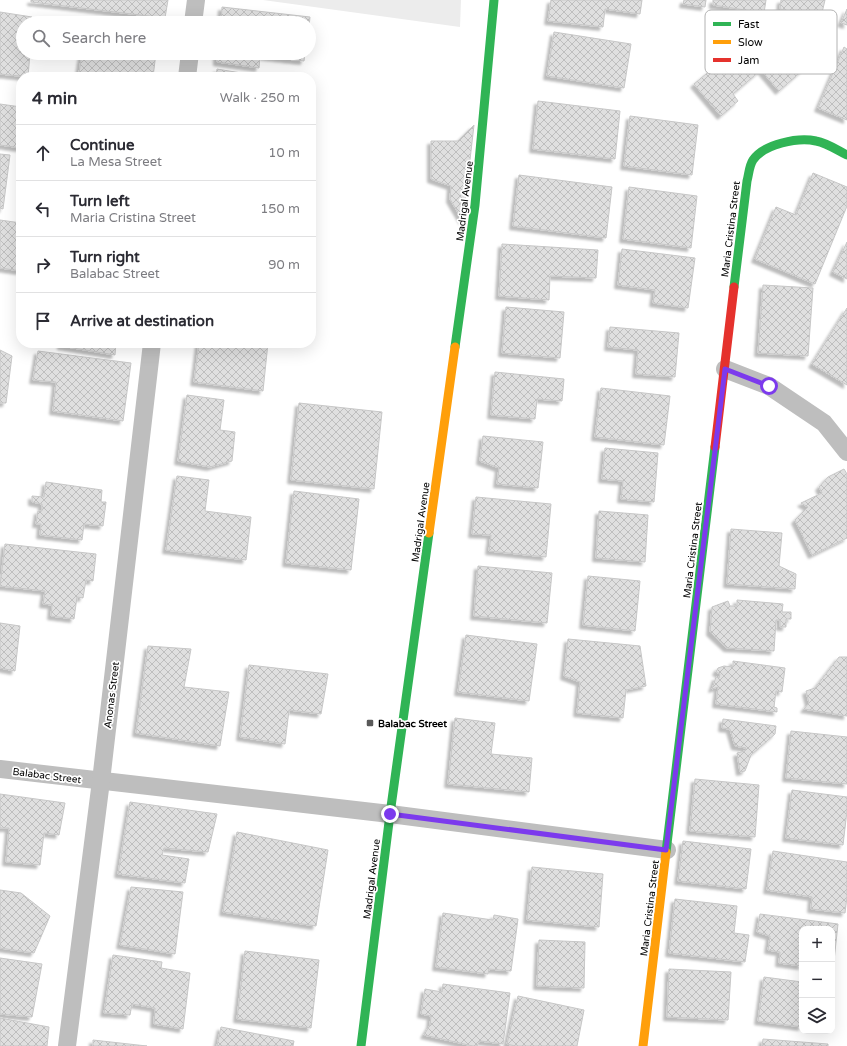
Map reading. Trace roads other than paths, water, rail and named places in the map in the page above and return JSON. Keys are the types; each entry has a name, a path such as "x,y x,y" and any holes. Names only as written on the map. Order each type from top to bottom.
{"street":[{"path":"194,16 196,0"},
{"name":"Madrigal Avenue","path":"361,1046 390,814 475,205 494,0"},
{"path":"188,72 189,60"},
{"name":"Maria Cristina Street","path":"643,1046 725,369 746,181 754,158 768,148 786,142 810,140 836,148 847,155"},
{"name":"Anonas Street","path":"67,1046 101,782 151,348"},
{"path":"725,369 769,386 824,422 847,452"},
{"name":"Balabac Street","path":"0,769 101,782 390,814 666,850"}],"place":[{"name":"Balabac Street","path":"370,723"}]}
